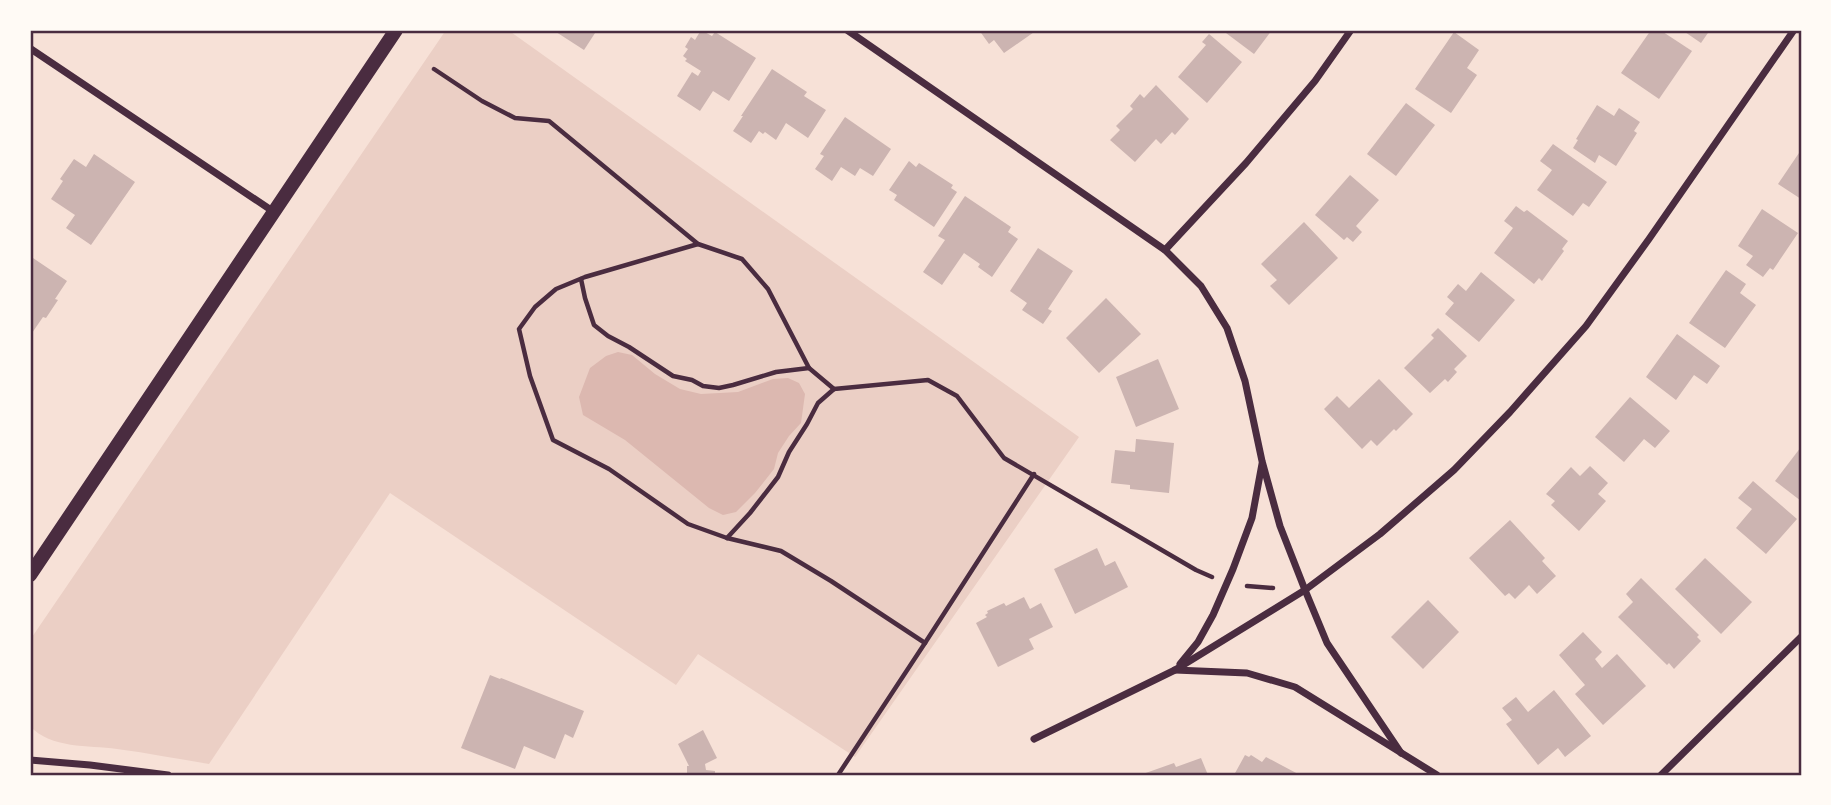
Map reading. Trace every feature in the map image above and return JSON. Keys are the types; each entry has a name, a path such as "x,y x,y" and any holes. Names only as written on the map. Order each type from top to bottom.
{"main road":[{"path":"30,575 396,30"}],"street":[{"path":"847,30 1165,250 1201,286 1227,328 1245,381 1262,461 1280,526 1327,643 1401,753"},
{"path":"1165,250 1246,163 1315,81 1351,30"},
{"path":"1034,739 1175,670 1305,590 1380,534 1454,470 1586,326 1794,30"},
{"path":"31,49 274,212"},
{"path":"1175,670 1198,642 1226,584 1252,518 1262,461"},
{"path":"1661,775 1801,637"},
{"path":"1175,670 1247,673 1295,687 1437,775"},
{"path":"30,760 168,775"}],"path":[{"path":"434,69 482,101 515,118 549,121 698,244 742,259 768,289 809,368 834,389"},
{"path":"698,244 581,279 556,289 535,307 519,329 530,376 553,440 609,469 688,524 727,538 781,551 925,643"},
{"path":"581,279 594,325 673,376 692,380 703,386 719,388 776,372 809,368"},
{"path":"727,538 778,477 789,452 818,403 834,389 928,380 957,396 1004,458 1196,569 1226,584 1305,590"},
{"path":"838,775 1034,474"}],"shaded area":[{"path":"446,30 508,30 1079,437 855,757 698,654 676,685 390,493 209,764 59,742 48,739 30,726 30,640"},
{"path":"618,352 632,355 655,374 680,389 701,394 738,392 773,379 788,378 799,383 805,394 801,423 778,453 774,469 736,512 723,515 709,508 625,440 583,415 579,397 590,368 606,356"}],"building":[{"path":"553,30 597,30 584,50"},
{"path":"701,30 712,36 715,32 756,58 729,101 713,91 700,111 677,96 692,72 698,76 701,71 685,61 687,59 683,56 691,37 695,40"},
{"path":"979,30 1037,30 1004,53 994,40 989,44"},
{"path":"1222,30 1272,30 1254,54"},
{"path":"1651,30 1660,30 1692,51 1659,99 1621,73"},
{"path":"1682,30 1710,30 1701,43"},
{"path":"1454,32 1479,50 1467,68 1477,75 1451,113 1415,89"},
{"path":"1209,34 1242,62 1207,103 1178,77 1206,45 1202,42"},
{"path":"772,69 807,92 804,96 826,110 808,138 786,123 776,140 759,131 751,143 733,131"},
{"path":"1156,85 1189,119 1175,135 1172,132 1161,144 1156,139 1135,162 1110,140 1120,130 1116,126 1133,109 1130,106 1140,94 1144,98"},
{"path":"1406,103 1435,125 1396,176 1367,154"},
{"path":"1597,105 1614,116 1619,108 1640,122 1634,131 1637,133 1616,166 1599,155 1595,163 1573,148"},
{"path":"845,117 891,149 873,176 860,168 855,176 841,167 832,181 815,169 824,156 820,154"},
{"path":"1553,144 1607,182 1589,207 1583,203 1573,216 1537,190 1552,170 1540,161"},
{"path":"1801,150 1801,199 1778,184"},
{"path":"94,154 135,182 91,245 66,228 75,215 51,199 63,181 60,179 74,159 86,167"},
{"path":"909,161 916,167 919,163 953,185 951,188 957,192 934,227 894,200 897,195 889,190"},
{"path":"1350,175 1379,200 1356,226 1362,232 1353,242 1347,237 1344,240 1315,215"},
{"path":"965,196 1011,227 1008,232 1018,239 992,277 964,253 942,285 923,272 945,240 938,236"},
{"path":"1516,206 1524,212 1527,210 1568,241 1542,281 1539,278 1534,284 1494,253 1513,228 1504,221"},
{"path":"1762,209 1798,233 1773,270 1770,268 1763,277 1746,265 1753,256 1738,246"},
{"path":"1304,222 1338,258 1289,305 1270,286 1277,280 1261,264"},
{"path":"1038,248 1073,271 1048,309 1052,311 1043,324 1022,310 1027,303 1010,291"},
{"path":"30,256 67,281 46,318 43,317 32,333 30,331"},
{"path":"1726,270 1746,284 1740,293 1756,305 1725,348 1689,323"},
{"path":"1481,272 1515,300 1479,342 1445,314 1454,303 1447,297 1458,284 1466,291"},
{"path":"1106,298 1141,334 1099,373 1066,338"},
{"path":"1438,328 1467,356 1454,369 1457,372 1448,382 1445,379 1430,393 1404,368 1434,338 1431,335"},
{"path":"1677,334 1720,366 1707,384 1694,375 1676,400 1646,377"},
{"path":"1158,359 1179,409 1136,427 1116,377"},
{"path":"1379,379 1413,414 1377,446 1371,440 1362,449 1324,409 1337,396 1349,408"},
{"path":"1630,397 1670,431 1655,448 1644,439 1624,462 1595,437"},
{"path":"1136,439 1174,443 1169,493 1130,489 1130,485 1111,483 1115,450 1135,452"},
{"path":"1801,447 1801,501 1775,481"},
{"path":"1590,466 1608,483 1598,494 1606,501 1579,531 1551,505 1555,501 1546,494 1571,467 1580,476"},
{"path":"1753,481 1797,519 1766,554 1736,528 1752,509 1738,498"},
{"path":"1510,520 1545,558 1542,561 1556,576 1537,594 1529,585 1515,599 1509,593 1505,596 1469,558"},
{"path":"1097,548 1105,566 1115,561 1128,587 1075,614 1054,569"},
{"path":"1705,558 1752,602 1721,634 1675,589"},
{"path":"1641,578 1699,635 1697,637 1701,641 1674,669 1618,617 1633,602 1626,594"},
{"path":"1024,597 1030,609 1041,603 1053,627 1029,639 1034,649 998,667 976,623 987,617 987,611"},
{"path":"1428,600 1459,632 1423,669 1391,637"},
{"path":"1583,632 1602,652 1595,659 1602,668 1617,654 1646,686 1603,725 1575,694 1585,685 1559,655"},
{"path":"490,675 584,711 573,738 565,734 555,759 524,746 515,769 461,748"},
{"path":"1554,690 1591,736 1565,757 1558,748 1538,765 1506,724 1512,720 1502,708 1516,697 1528,712"},
{"path":"703,730 717,758 705,764 706,770 715,771 715,775 687,775 689,766 678,744"},
{"path":"1245,755 1251,755 1262,762 1266,757 1300,775 1234,775"},
{"path":"1201,758 1208,775 1140,775 1174,763 1176,767"}]}
